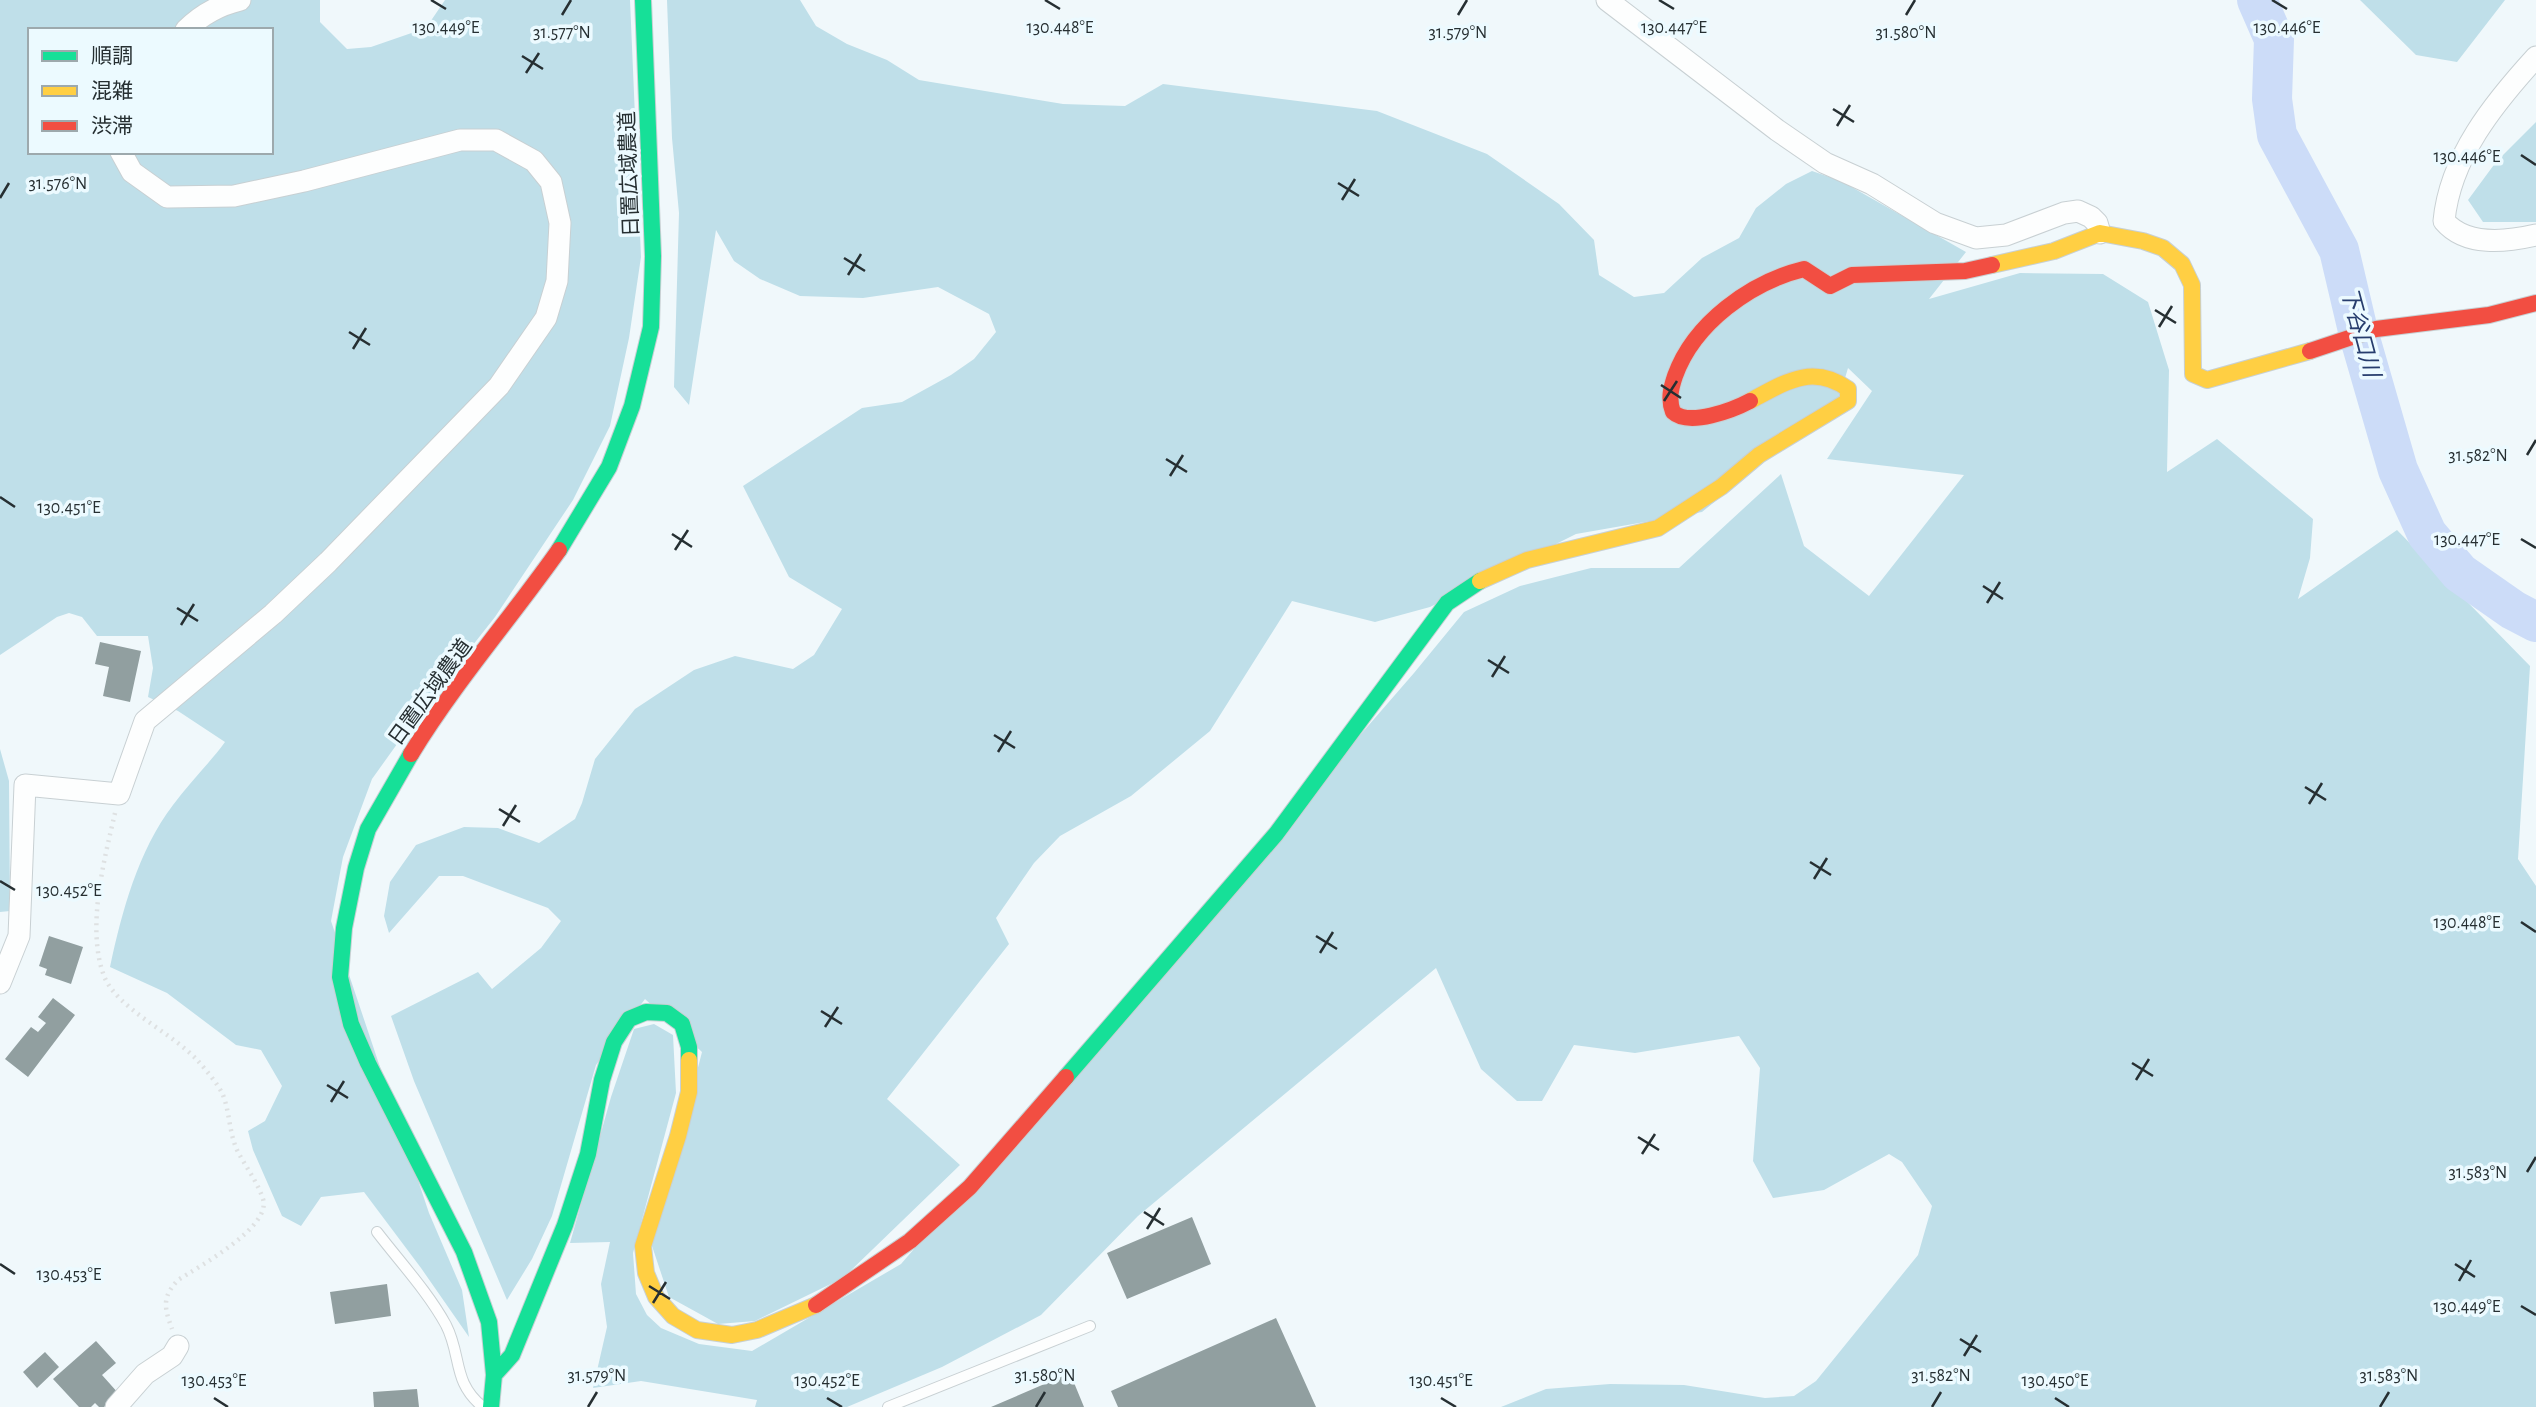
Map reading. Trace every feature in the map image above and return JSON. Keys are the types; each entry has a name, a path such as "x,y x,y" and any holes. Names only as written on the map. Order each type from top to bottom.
{"street":[{"path":"188,28 199,17 240,0"},
{"name":"日置広域農道","path":"491,1407 494,1375 489,1322 464,1252 351,1024 340,977 344,928 356,868 368,829 387,794 427,727 523,601 570,533 609,467 632,406 651,327 653,256 643,0"},
{"path":"1607,0 1796,144 1825,163 1872,184 1934,223 1976,238 2006,235 2064,213 2078,211 2097,223 2100,233"},
{"path":"2536,57 2501,96 2479,129 2446,196 2444,221 2452,231 2474,239 2516,239 2536,234"},
{"path":"0,983 19,936 25,785 120,794 145,721 273,614 319,571 499,386 546,318 557,281 560,223 551,181 534,161 496,140 460,140 304,181 234,196 167,197 132,172 122,154"},
{"path":"494,1375 512,1355 565,1225 587,1154 602,1080 614,1042 629,1019 646,1012 667,1013 682,1024 689,1047 689,1092 643,1246 646,1273 656,1297 673,1316 697,1330 732,1335 757,1330 810,1309 910,1241 970,1187 1276,834 1447,603 1471,585 1527,560 1658,528 1721,487 1759,455 1848,401 1848,389 1841,382 1809,377 1777,385 1726,411 1706,416 1680,417 1674,414 1669,399 1676,371 1695,339 1726,306 1784,273 1804,269 1830,286 1852,275 1965,271 2054,251 2100,233 2143,241 2163,248 2182,264 2192,285 2193,374 2207,380 2337,343 2376,328 2489,315 2536,303"},
{"path":"116,1407 145,1374 172,1356 178,1346"}],"lane":[{"path":"377,1232 445,1323 454,1342 457,1368 470,1396 483,1407"},
{"path":"888,1407 1090,1326"}],"path":[{"path":"120,794 104,863 97,927 97,949 104,975 111,990 197,1060 211,1077 223,1095 236,1148 264,1200 255,1226 178,1280 168,1291 165,1304 178,1346"}],"shaded area":[{"path":"0,0 320,0 320,22 347,49 371,47 426,28 445,0 630,0 641,257 629,338 610,426 573,500 495,617 420,712 372,779 343,857 331,921 429,1213 462,1290 469,1337 364,1192 321,1197 301,1226 282,1216 253,1150 248,1131 265,1121 282,1086 261,1050 236,1045 167,993 110,967 126,903 150,842 173,805 225,742 178,711 148,697 153,668 148,636 97,636 82,617 69,613 57,617 0,655"},
{"path":"667,0 800,0 816,26 847,44 887,60 919,80 1063,104 1125,106 1163,84 1377,111 1487,154 1559,204 1594,240 1599,275 1634,297 1664,293 1702,258 1739,238 1756,208 1786,184 1812,171 1841,181 1966,252 1929,299 2020,273 2103,274 2148,302 2169,370 2167,472 2217,439 2313,519 2310,558 2298,599 2397,530 2530,666 2518,859 2536,886 2536,1407 1501,1407 1546,1389 1610,1384 1684,1385 1765,1398 1794,1396 1816,1381 1918,1255 1932,1206 1902,1162 1889,1154 1824,1190 1773,1198 1753,1161 1760,1068 1739,1036 1635,1053 1574,1045 1542,1101 1517,1101 1481,1069 1436,968 1138,1216 1041,1315 942,1367 847,1407 755,1407 757,1400 641,1381 593,1388 607,1327 601,1284 610,1242 570,1243 611,1097 634,1029 654,1024 673,1035 676,1093 633,1253 636,1294 647,1315 661,1328 699,1344 752,1351 901,1264 1464,612 1520,586 1591,568 1679,568 1781,474 1804,546 1869,596 1964,475 1827,459 1872,391 1848,368 1838,402 1702,512 1576,534 1430,607 1375,622 1292,601 1210,731 1131,796 1060,836 1034,863 996,918 1009,944 887,1099 960,1165 843,1278 755,1321 718,1324 669,1297 652,1246 702,1052 645,999 596,1065 552,1216 532,1259 507,1300 414,1081 391,1016 478,972 492,989 541,948 561,921 548,908 463,876 439,876 389,933 384,916 390,882 416,845 464,827 498,828 539,843 575,819 595,759 635,709 694,670 735,656 793,669 814,655 842,609 789,577 743,486 862,408 902,402 951,375 974,359 996,332 989,314 938,287 863,298 800,296 760,279 734,261 716,230 689,405 674,387 679,213 672,138"},
{"path":"2360,0 2505,0 2457,62 2416,55"},
{"path":"2536,122 2536,222 2483,222 2468,200 2496,162"},
{"path":"0,749 9,781 10,911 0,912"}],"building":[{"path":"100,642 141,651 130,702 103,696 109,667 95,664"},
{"path":"49,936 83,947 71,984 45,975 47,969 39,966"},
{"path":"53,998 75,1015 28,1077 5,1059 31,1027 38,1032 46,1023 38,1017"},
{"path":"1192,1217 1211,1264 1127,1299 1107,1253"},
{"path":"387,1284 391,1316 335,1324 330,1292"},
{"path":"1276,1318 1316,1407 1118,1407 1111,1391"},
{"path":"96,1341 116,1363 102,1375 119,1394 104,1407 95,1403 91,1407 79,1407 53,1379"},
{"path":"45,1352 59,1367 37,1388 23,1372"},
{"path":"1070,1373 1084,1407 991,1407"},
{"path":"417,1389 419,1407 374,1407 373,1392"}],"waterway":[{"name":"下谷口川","path":"2257,0 2274,39 2272,99 2277,135 2339,250 2359,335 2398,470 2427,534 2460,573 2513,610 2536,622"}],"traffic: fast":[{"path":"559,550 609,467 632,406 651,327 653,256 643,0"},
{"path":"1066,1077 1276,834 1447,603 1480,581"},
{"path":"411,754 368,829 356,868 344,928 340,977 351,1024 464,1252 489,1322 494,1375 491,1407"},
{"path":"494,1375 512,1355 565,1225 588,1154 602,1080 614,1042 629,1019 646,1012 667,1013 682,1024 689,1047 689,1060"}],"traffic: slow":[{"path":"1992,265 2054,251 2100,233 2143,241 2163,248 2182,264 2192,285 2193,374 2207,380 2310,351"},
{"path":"1480,581 1527,560 1658,528 1721,487 1759,455 1848,401 1848,389 1822,377 1798,378 1750,401"},
{"path":"689,1060 689,1092 643,1246 646,1273 656,1297 673,1316 697,1330 732,1335 757,1330 816,1305"}],"traffic: jam":[{"path":"1750,401 1711,416 1689,418 1673,412 1671,394 1675,376 1684,357 1710,322 1764,284 1804,269 1830,286 1852,275 1965,271 1992,265"},
{"path":"2310,351 2376,329 2489,315 2536,303"},
{"path":"411,754 446,701 559,550"},
{"path":"816,1305 910,1241 970,1187 1066,1077"}]}
